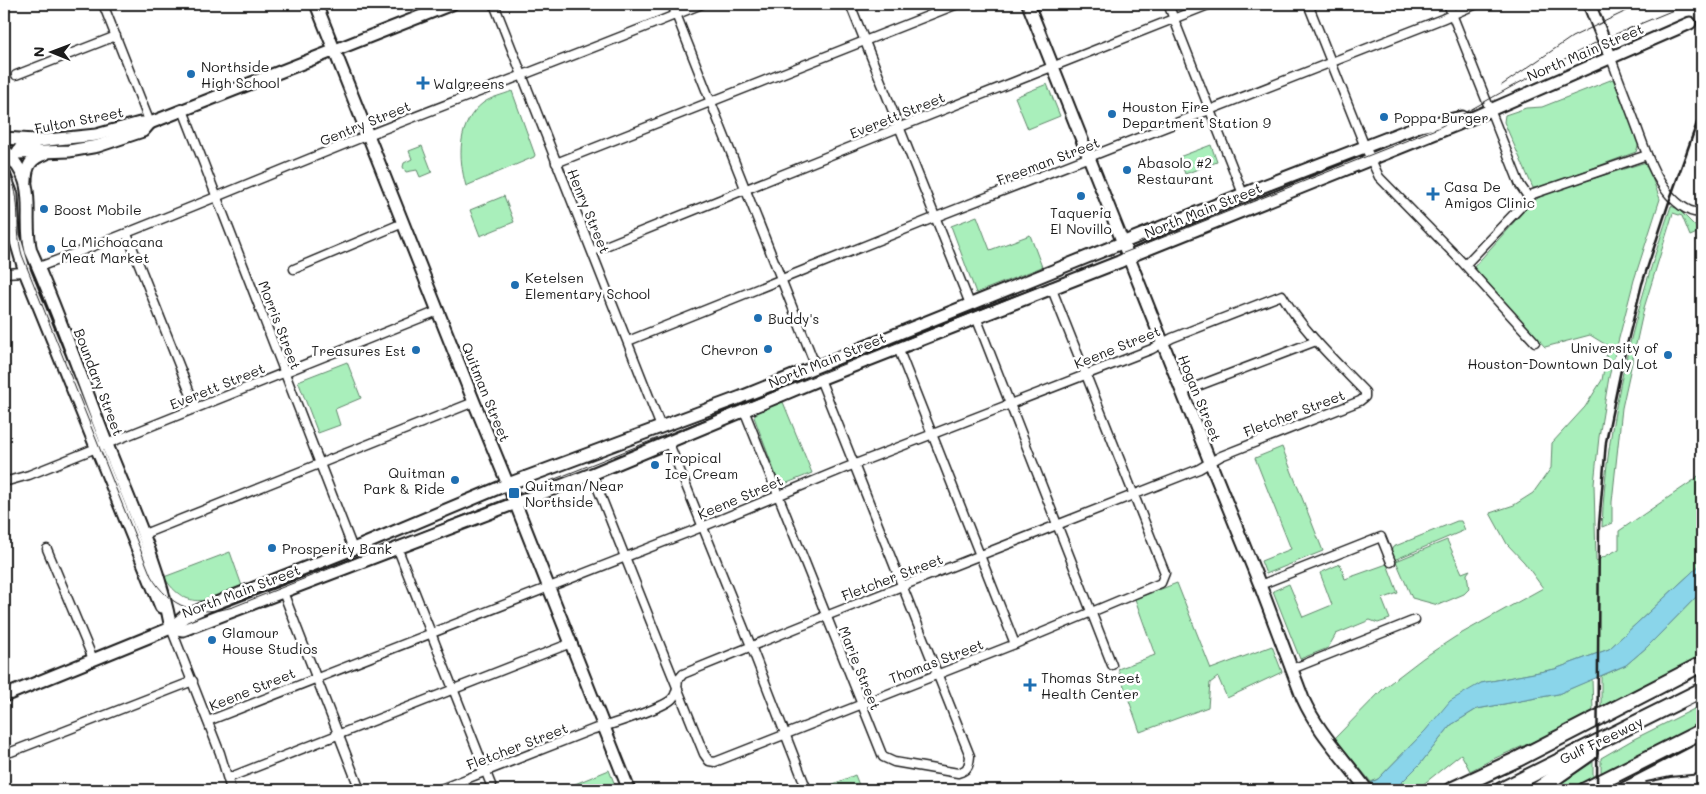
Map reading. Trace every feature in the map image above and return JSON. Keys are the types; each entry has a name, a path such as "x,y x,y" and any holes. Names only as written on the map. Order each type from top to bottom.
{"highway":[{"path":"1451,790 1518,759 1702,664"},
{"name":"Gulf Freeway","path":"1501,790 1699,692"},
{"path":"1537,790 1603,743 1628,728"},
{"path":"1585,790 1702,731"},
{"path":"1625,790 1702,750"},
{"path":"1647,790 1702,764"},
{"path":"1647,790 1702,782"}],"main road":[{"name":"Quitman Street","path":"316,4 603,727 630,790"},
{"name":"Fulton Street","path":"9,155 52,152 143,131 150,123 452,4"},
{"name":"Hogan Street","path":"1028,4 1260,585 1303,699 1325,738 1367,790"},
{"path":"1589,4 1611,58"},
{"name":"North Main Street","path":"171,628 183,630 592,474 820,379 1129,258 1223,218 1371,160 1690,23"},
{"name":"North Main Street","path":"4,696 171,628 184,617 508,484 816,367 1243,194 1366,148 1416,127 1491,109"},
{"path":"4,138 38,141"},
{"name":"Fulton Street","path":"9,155 21,147 38,141 97,141"},
{"path":"26,185 27,171 32,160 37,156 52,152"},
{"name":"Boundary Street","path":"9,155 21,171 26,185 29,242 144,534 168,607 171,628"},
{"name":"Boundary Street","path":"4,174 12,195 14,234 25,272 135,548 171,628"}],"street":[{"path":"103,4 150,123"},
{"name":"Henry Street","path":"494,4 662,427"},
{"path":"672,4 816,367"},
{"name":"Gentry Street","path":"39,267 127,234 368,135 702,4"},
{"path":"850,4 970,304"},
{"path":"556,163 958,4"},
{"path":"1168,4 1243,194"},
{"name":"Everett Street","path":"593,251 900,126 1211,4"},
{"path":"1308,4 1379,177 1465,265 1535,342"},
{"path":"1448,4 1520,185 1528,198"},
{"name":"Freeman Street","path":"628,341 936,217 1210,111 1477,4"},
{"path":"16,75 116,36"},
{"path":"1611,58 1647,155 1664,188 1671,196 1691,211 1702,212"},
{"name":"Morris Street","path":"183,110 353,549"},
{"path":"1465,265 1533,194 1647,155"},
{"path":"294,268 403,223"},
{"path":"127,234 196,408"},
{"path":"4,273 25,272"},
{"path":"1051,288 1134,495"},
{"name":"Keene Street","path":"208,720 702,527 855,464 1086,373 1152,349 1162,343 1282,295 1292,312 1316,341"},
{"name":"Everett Street","path":"4,482 28,475 107,444 438,311"},
{"path":"976,317 1112,665"},
{"path":"1182,392 1316,341"},
{"name":"Fletcher Street","path":"438,790 613,724 670,700 677,688 678,680 683,674 1199,469 1221,456 1360,401 1365,392 1316,341"},
{"path":"898,348 1015,644"},
{"path":"820,379 938,673"},
{"path":"144,534 474,402"},
{"name":"Marie Street","path":"744,410 883,757 888,760 958,773 965,771 969,766 970,756 938,673"},
{"path":"668,442 807,790"},
{"path":"592,474 677,688"},
{"name":"Thomas Street","path":"677,688 704,754 709,760 715,762 1092,613 1161,583 1163,580 1164,569 1134,495"},
{"path":"1260,585 1381,537 1392,562"},
{"path":"397,547 432,632 452,689 494,790"},
{"path":"47,549 93,659"},
{"path":"284,592 360,790"},
{"path":"1292,669 1415,620"},
{"name":"Boundary Street","path":"171,628 208,720 232,790"},
{"path":"228,778 571,643"},
{"path":"11,752 193,681"}],"green space":[{"path":"1613,79 1639,143 1636,152 1542,187 1533,188 1504,122 1505,115 1526,108 1542,107"},
{"path":"1047,84 1060,116 1028,129 1015,97"},
{"path":"512,91 535,155 466,186 461,153 464,131 468,120 483,103"},
{"path":"1211,145 1217,162 1185,174 1179,157"},
{"path":"422,146 432,172 420,177 417,170 406,172 403,167 404,163 412,159 409,151"},
{"path":"1646,162 1660,199 1634,280 1609,377 1599,437 1594,484 1596,561 1619,549 1619,531 1694,480 1702,472 1702,563 1609,649 1555,669 1481,683 1425,731 1378,779 1371,782 1335,738 1385,687 1423,658 1455,637 1543,588 1524,562 1507,544 1490,513 1514,505 1533,493 1551,468 1552,443 1585,407 1602,380 1608,346 1590,335 1545,347 1473,268 1531,203 1544,194"},
{"path":"504,196 514,222 480,236 470,210"},
{"path":"1671,206 1678,209 1697,228 1702,225 1702,231 1690,236 1682,216 1673,213 1644,308 1622,408 1612,502 1612,523 1602,527 1605,486 1616,405 1646,284"},
{"path":"977,216 990,250 1030,235 1042,267 976,293 951,226"},
{"path":"347,362 361,398 335,409 340,425 318,433 298,381"},
{"path":"783,402 812,473 780,486 754,417 755,411 758,412 766,409 765,407"},
{"path":"1282,447 1323,551 1266,574 1261,561 1291,549 1255,458"},
{"path":"1461,521 1465,530 1394,560 1391,551 1393,547"},
{"path":"1447,540 1462,573 1470,570 1467,574 1469,589 1464,594 1438,605 1412,598 1396,561"},
{"path":"230,552 242,586 220,596 200,601 191,600 182,596 164,577"},
{"path":"1340,564 1345,579 1387,564 1398,593 1382,599 1390,619 1378,623 1370,620 1336,634 1328,648 1300,659 1273,591 1289,584 1303,617 1332,605 1320,573"},
{"path":"1177,583 1211,669 1272,646 1282,672 1227,698 1218,677 1210,683 1208,707 1140,732 1118,669 1155,655 1135,599"},
{"path":"1702,591 1702,655 1601,707 1601,676 1626,665 1647,647"},
{"path":"1592,679 1593,711 1544,737 1470,771 1461,754 1416,790 1394,790 1420,764 1451,725 1477,709 1558,694"},
{"path":"1702,705 1702,724 1601,775 1601,758"},
{"path":"4,760 10,787 11,790 4,790"},
{"path":"1593,762 1593,779 1568,790 1551,790"},
{"path":"609,770 617,790 578,790 575,784"},
{"path":"855,775 861,790 819,790"}],"water":[{"path":"1702,563 1702,591 1647,647 1626,665 1558,694 1477,709 1451,725 1420,764 1394,790 1358,790 1378,779 1425,731 1450,701 1481,683 1555,669 1609,649"}],"tunnel":[{"path":"1690,23 1702,18"}],"tram line":[{"path":"1502,85 1572,37 1641,4"},
{"path":"4,166 17,198 18,232 22,255 151,576 167,596 176,603 197,610 220,610 233,607 1438,128 1599,41 1688,4"}],"railway":[{"path":"1597,790 1599,525 1606,442 1622,365 1642,284 1702,109"}],"place":[{"name":"Northside High School","path":"191,74"},
{"name":"Walgreens","path":"423,83"},
{"name":"Houston Fire Department Station 9","path":"1112,114"},
{"name":"Poppa Burger","path":"1384,117"},
{"name":"Abasolo #2 Restaurant","path":"1127,170"},
{"name":"Casa De Amigos Clinic","path":"1433,194"},
{"name":"Taqueria El Novillo","path":"1081,196"},
{"name":"Boost Mobile","path":"44,209"},
{"name":"La Michoacana Meat Market","path":"51,249"},
{"name":"Ketelsen Elementary School","path":"515,285"},
{"name":"Buddy's","path":"758,318"},
{"name":"Chevron","path":"768,349"},
{"name":"Treasures Est","path":"416,350"},
{"name":"University of Houston-Downtown Daly Lot","path":"1668,355"},
{"name":"Tropical Ice Cream","path":"655,465"},
{"name":"Quitman Park & Ride","path":"455,480"},
{"name":"Quitman/Near Northside","path":"514,493"},
{"name":"Prosperity Bank","path":"272,548"},
{"name":"Glamour House Studios","path":"212,640"},
{"name":"Thomas Street Health Center","path":"1030,685"}]}
